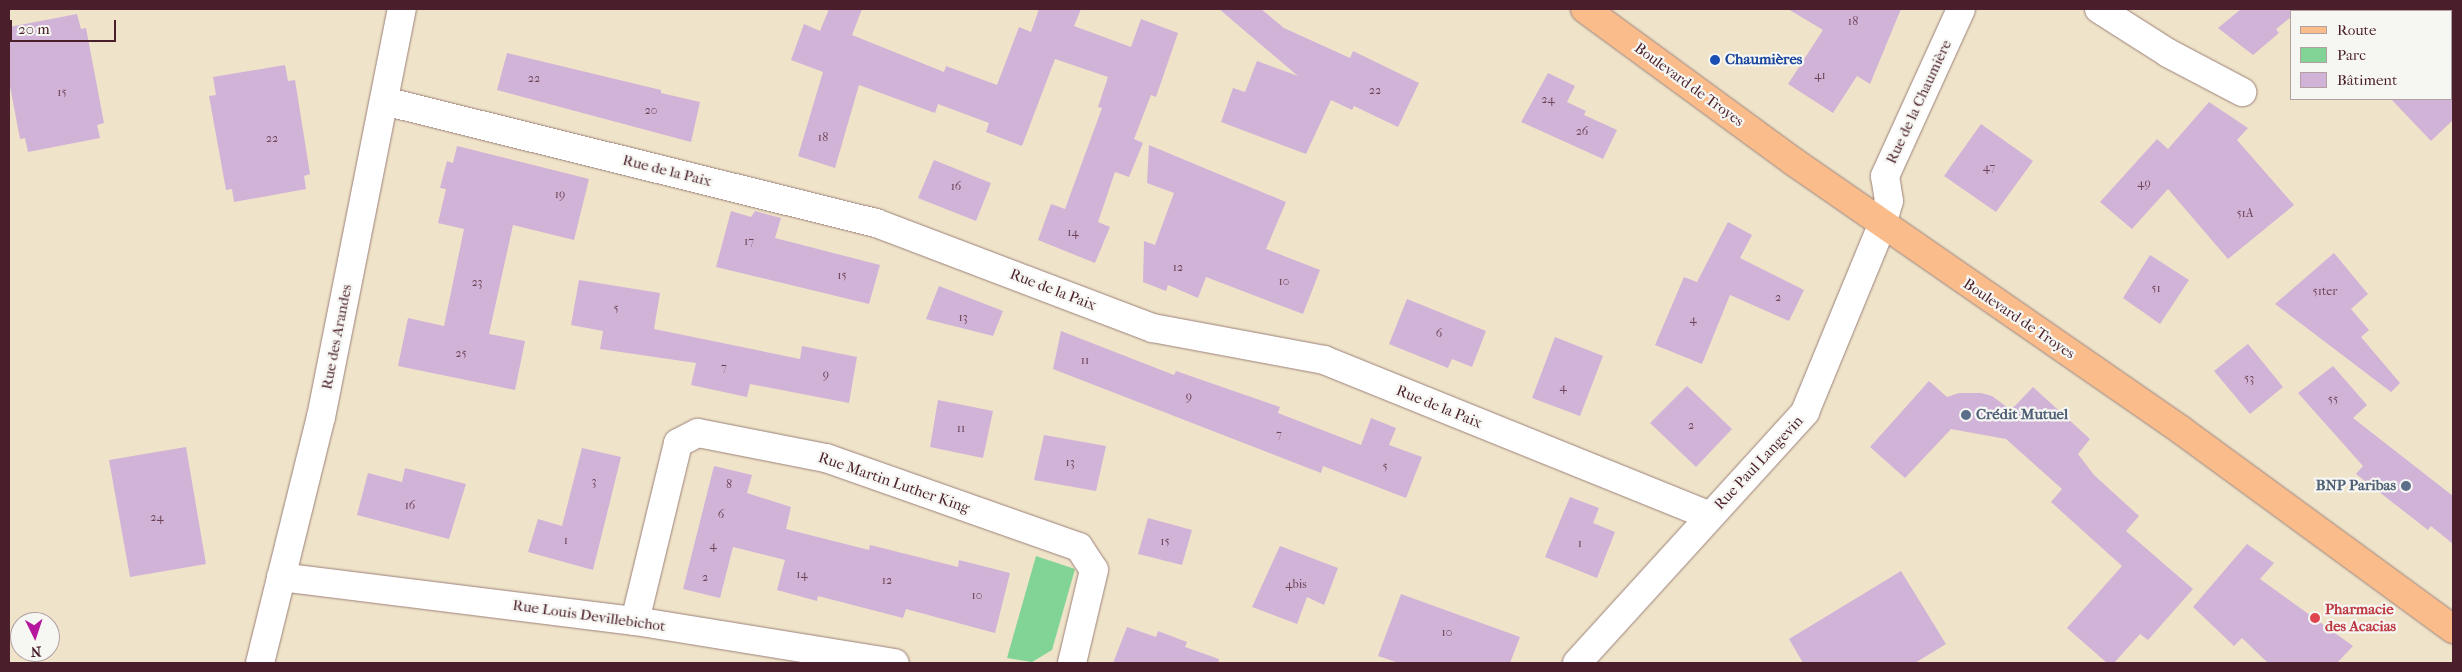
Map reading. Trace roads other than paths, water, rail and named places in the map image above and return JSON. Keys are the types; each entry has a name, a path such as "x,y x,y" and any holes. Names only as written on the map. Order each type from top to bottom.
{"main road":[{"name":"Boulevard de Troyes","path":"1585,9 1882,225 2182,430 2453,629"}],"street":[{"name":"Rue des Arandes","path":"260,663 321,417 402,9"},
{"name":"Rue de la Chaumière","path":"1882,225 1889,201 1885,176 1961,9"},
{"path":"2099,9 2168,53 2242,92"},
{"name":"Rue de la Paix","path":"384,101 876,223 1153,328 1324,360 1710,516"},
{"name":"Rue Paul Langevin","path":"1577,663 1806,412 1882,225"},
{"name":"Rue Martin Luther King","path":"635,622 678,443 698,433 826,458 1079,547 1094,570 1072,663"},
{"name":"Rue Louis Devillebichot","path":"281,577 635,622 896,663"}],"place":[{"name":"Chaumières","path":"1715,60"},
{"name":"Crédit Mutuel","path":"1966,415"},
{"name":"BNP Paribas","path":"2406,486"},
{"name":"Pharmacie des Acacias","path":"2315,618"}]}
